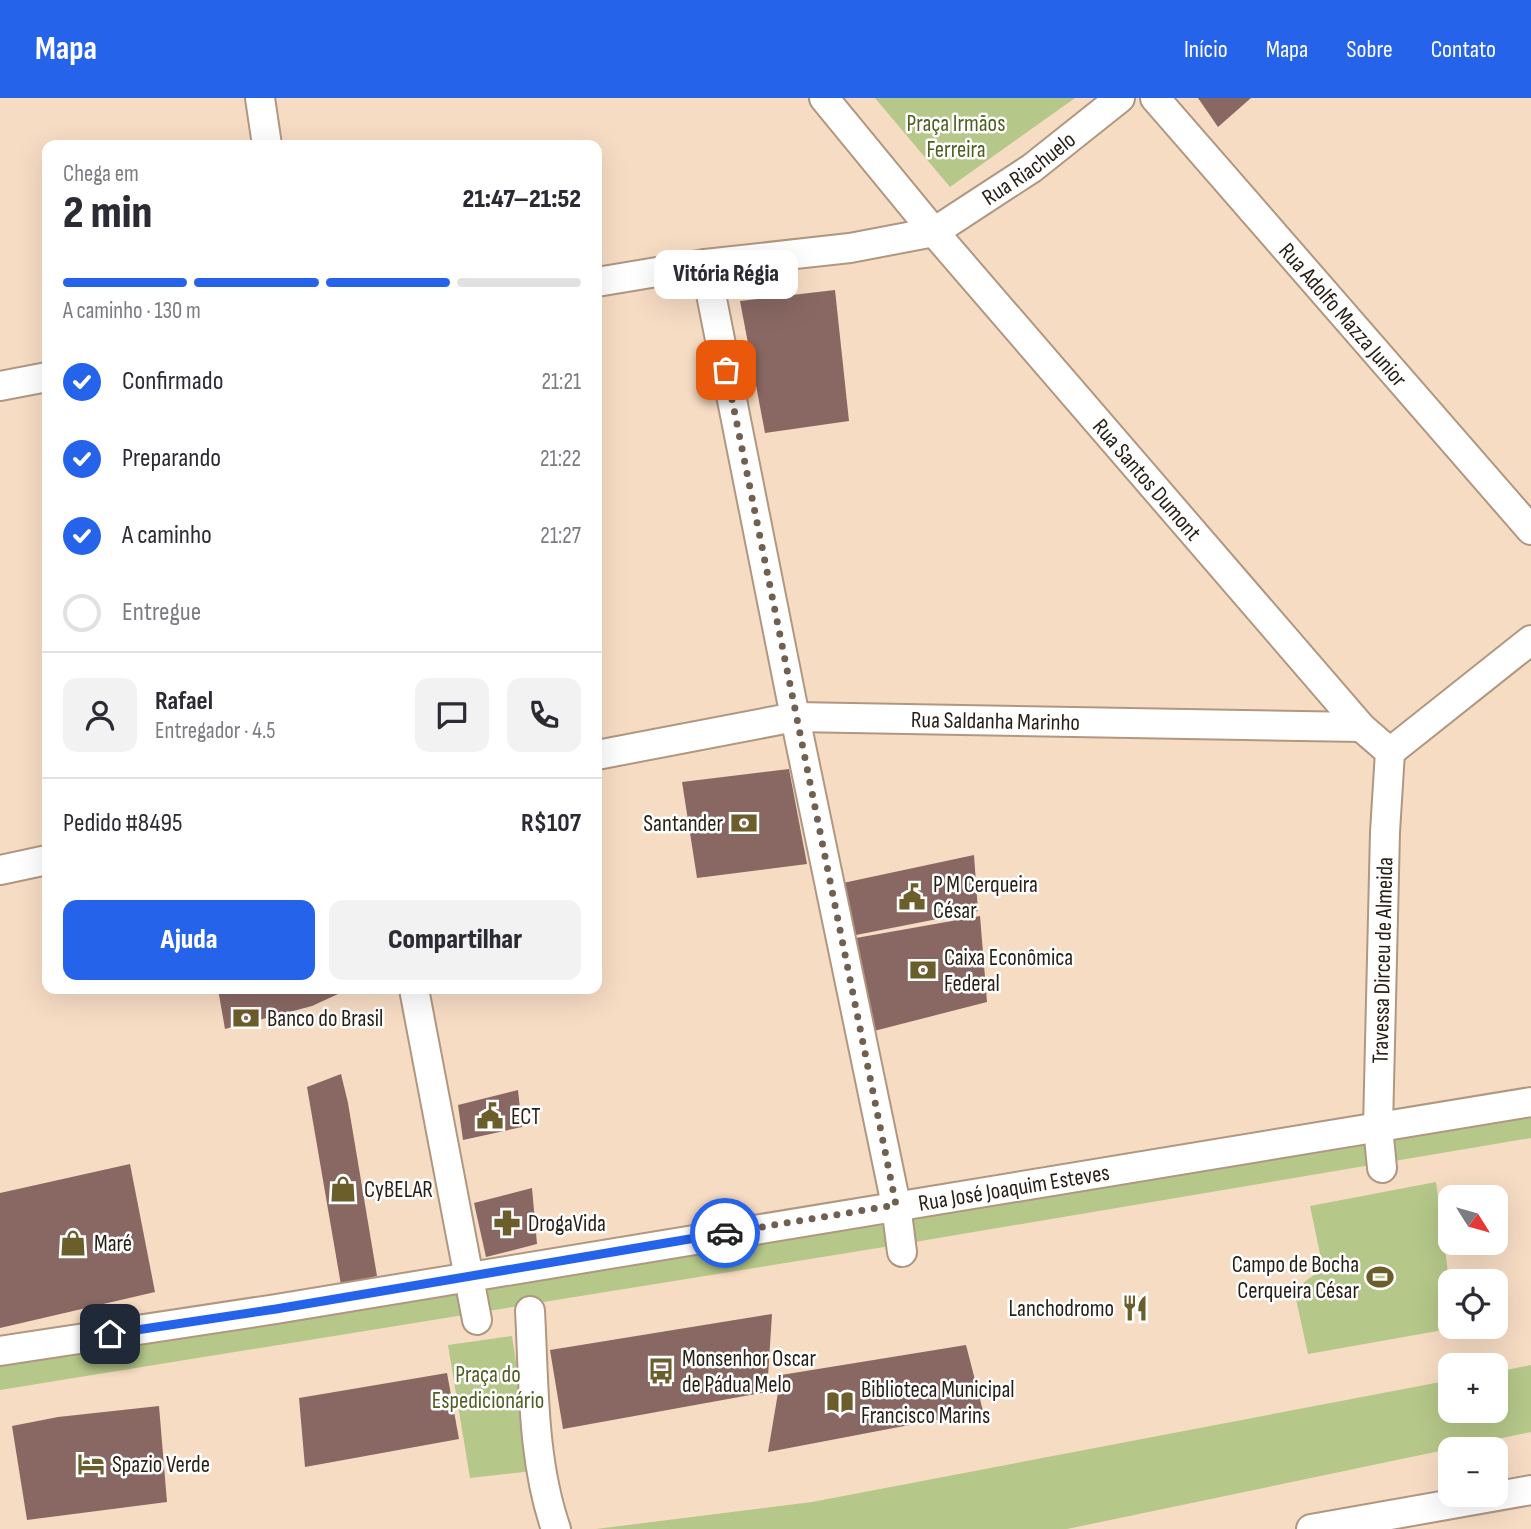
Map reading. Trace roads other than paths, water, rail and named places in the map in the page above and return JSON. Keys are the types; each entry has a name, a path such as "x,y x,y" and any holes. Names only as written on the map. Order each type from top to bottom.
{"street":[{"path":"260,98 266,140"},
{"path":"602,281 705,264 849,248 934,232 824,98"},
{"name":"Rua Riachuelo","path":"934,232 1032,168 1119,98"},
{"name":"Rua Adolfo Mazza Junior","path":"1155,98 1531,530"},
{"name":"Rua Santos Dumont","path":"934,232 1361,727"},
{"path":"705,264 896,1205 902,1252"},
{"path":"0,386 42,378"},
{"path":"1361,727 1390,752 1531,640"},
{"name":"Rua Saldanha Marinho","path":"602,754 795,717 1361,727"},
{"name":"Travessa Dirceu de Almeida","path":"1382,1168 1378,1127 1385,832 1390,752"},
{"path":"0,870 42,861"},
{"path":"415,994 477,1320"},
{"name":"Rua José Joaquim Esteves","path":"0,1351 276,1309 1531,1102"},
{"path":"530,1311 540,1458 550,1512 556,1529"},
{"path":"1311,1529 1531,1490"}],"place":[{"name":"Vitória Régia","path":"726,370"},
{"name":"Santander","path":"744,823"},
{"name":"P M Cerqueira César","path":"912,897"},
{"name":"Caixa Econômica Federal","path":"923,970"},
{"name":"Banco do Brasil","path":"246,1018"},
{"name":"ECT","path":"490,1116"},
{"name":"CyBELAR","path":"343,1189"},
{"name":"DrogaVida","path":"507,1223"},
{"name":"Maré","path":"73,1243"},
{"name":"Campo de Bocha Cerqueira César","path":"1380,1277"},
{"name":"Lanchodromo","path":"1135,1308"},
{"name":"Monsenhor Oscar de Pádua Melo","path":"661,1371"},
{"name":"Biblioteca Municipal Francisco Marins","path":"840,1402"},
{"name":"Spazio Verde","path":"91,1464"}],"park label":[{"name":"Praça Irmãos Ferreira","path":"956,136"},
{"name":"Praça do Espedicionário","path":"488,1387"}]}
